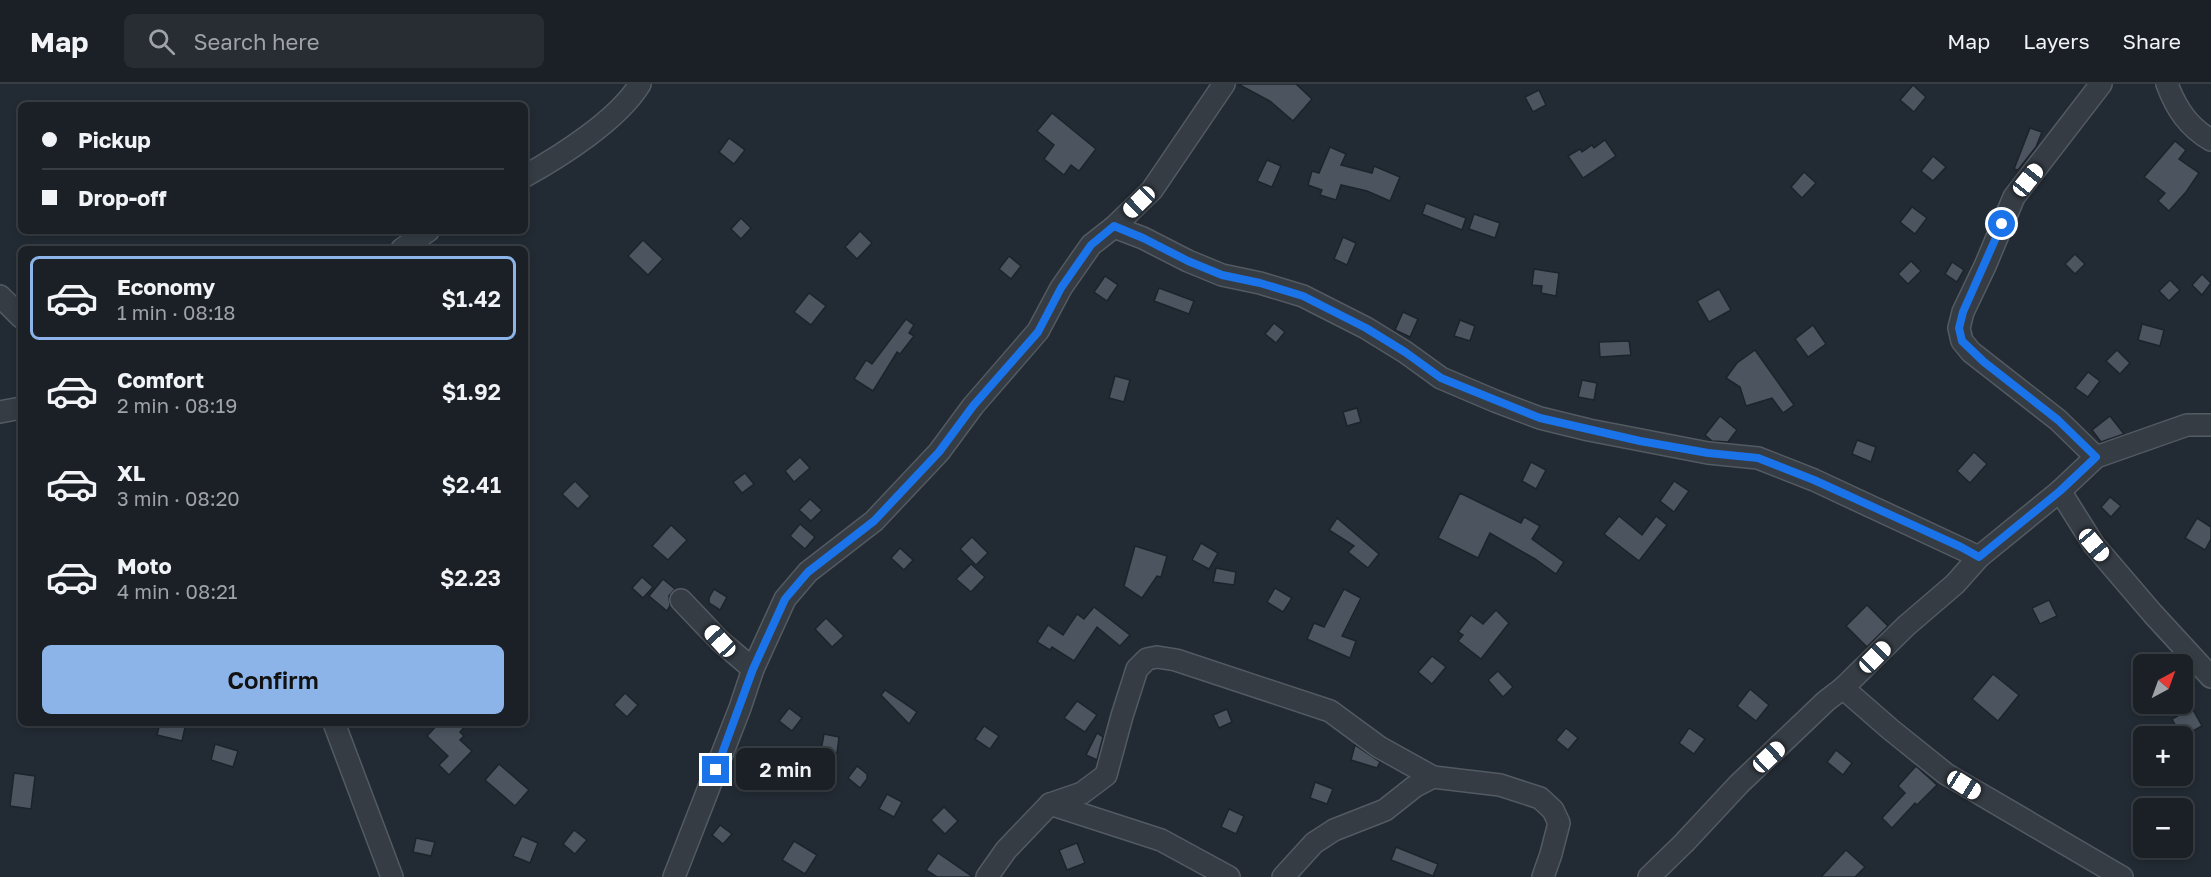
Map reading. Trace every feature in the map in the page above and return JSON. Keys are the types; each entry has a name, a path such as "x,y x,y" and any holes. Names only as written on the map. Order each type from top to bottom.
{"street":[{"path":"528,174 564,154 611,117 640,84"},
{"path":"674,877 753,669 785,599 808,572 874,521 939,452 973,406 1038,332 1061,288 1091,245 1152,190 1224,84"},
{"path":"2096,457 2058,420 1971,352 1962,341 1959,328 1963,312 2014,197 2102,84"},
{"path":"2167,84 2173,100 2186,121 2211,140"},
{"path":"1114,226 1222,275 1303,296 1366,328 1441,378 1540,418 1640,441 1708,453 1758,458 1814,480 1979,557"},
{"path":"406,246 424,234"},
{"path":"0,296 18,314"},
{"path":"0,412 18,409"},
{"path":"1649,877 1739,784 1906,626 1955,584 1979,557 2060,491 2096,457 2187,425 2211,425"},
{"path":"2060,491 2094,545 2211,677"},
{"path":"681,600 720,641 753,669"},
{"path":"987,877 1006,850 1050,804 1082,793 1106,775 1137,669 1147,659 1157,657 1176,660 1330,711 1379,747 1433,777 1500,785 1540,798 1553,810 1559,823 1542,877"},
{"path":"1843,688 1946,774 2122,877"},
{"path":"335,726 392,875 412,877"},
{"path":"1283,877 1314,843 1334,830 1385,810 1414,787 1433,777"},
{"path":"1050,804 1161,840 1228,877"}],"building":[{"path":"1238,84 1296,84 1312,99 1293,121 1270,101"},
{"path":"1913,85 1926,97 1914,112 1900,100"},
{"path":"1539,90 1546,105 1533,112 1525,97"},
{"path":"1052,113 1096,149 1079,171 1071,165 1064,175 1044,159 1054,145 1037,131"},
{"path":"2030,128 2042,132 2036,147 2018,170 2014,169"},
{"path":"729,138 745,150 734,164 719,152"},
{"path":"1605,140 1616,156 1583,178 1568,156 1580,149 1582,152 1592,145 1594,148"},
{"path":"2175,141 2186,150 2179,159 2199,173 2169,211 2158,201 2165,193 2144,177"},
{"path":"1330,147 1346,154 1341,165 1372,173 1374,166 1400,177 1390,201 1367,191 1341,185 1336,200 1320,195 1322,190 1308,185 1312,171 1319,173"},
{"path":"1933,156 1946,167 1933,181 1921,171"},
{"path":"1267,160 1281,166 1272,187 1257,181"},
{"path":"1804,172 1816,183 1802,198 1791,187"},
{"path":"1426,203 1466,218 1462,230 1422,214"},
{"path":"1912,207 1927,218 1915,234 1900,222"},
{"path":"1474,214 1500,223 1495,238 1469,229"},
{"path":"741,218 751,228 741,239 731,229"},
{"path":"860,231 872,243 857,259 845,247"},
{"path":"1343,237 1356,243 1347,265 1334,259"},
{"path":"643,240 663,259 648,275 628,256"},
{"path":"2075,254 2085,264 2075,274 2065,264"},
{"path":"1009,256 1021,266 1011,279 999,269"},
{"path":"1911,261 1921,271 1908,284 1898,274"},
{"path":"1952,262 1964,270 1957,282 1945,274"},
{"path":"1534,269 1559,273 1556,296 1541,293 1542,286 1532,285"},
{"path":"2202,274 2211,283 2202,295 2192,285"},
{"path":"1105,276 1118,285 1107,301 1094,292"},
{"path":"2170,280 2180,290 2169,301 2159,291"},
{"path":"1159,288 1194,301 1189,314 1154,301"},
{"path":"1719,289 1731,310 1709,322 1697,301"},
{"path":"809,293 826,306 811,325 794,312"},
{"path":"1403,312 1418,319 1410,337 1395,330"},
{"path":"906,319 914,325 909,333 914,336 900,354 897,352 873,391 854,379 866,360 872,364"},
{"path":"1460,320 1475,326 1470,341 1454,336"},
{"path":"1274,323 1285,332 1276,343 1265,334"},
{"path":"2142,324 2164,330 2160,346 2138,340"},
{"path":"1813,325 1826,344 1808,357 1795,339"},
{"path":"1629,341 1631,355 1600,357 1599,342"},
{"path":"1755,350 1794,405 1783,413 1772,398 1746,406 1740,387 1726,378 1737,363"},
{"path":"2117,350 2130,363 2120,374 2106,361"},
{"path":"2088,372 2100,381 2088,397 2075,388"},
{"path":"1115,376 1130,380 1124,402 1109,398"},
{"path":"1582,380 1597,383 1594,400 1578,397"},
{"path":"1357,408 1361,422 1347,426 1343,412"},
{"path":"1720,416 1737,430 1728,442 1712,441 1705,435"},
{"path":"2110,416 2124,434 2101,442 2092,430"},
{"path":"1857,440 1876,447 1871,462 1852,454"},
{"path":"1974,452 1987,464 1970,483 1957,471"},
{"path":"800,457 810,468 794,482 785,471"},
{"path":"1531,462 1546,470 1536,489 1522,481"},
{"path":"745,473 754,484 742,493 733,482"},
{"path":"575,481 590,496 578,509 562,494"},
{"path":"1674,481 1689,491 1674,512 1660,501"},
{"path":"1460,493 1521,523 1524,517 1540,526 1532,539 1564,562 1556,574 1490,533 1478,558 1438,538"},
{"path":"2110,497 2121,506 2111,517 2101,507"},
{"path":"810,499 822,510 811,521 799,510"},
{"path":"1619,516 1642,535 1656,516 1667,525 1639,561 1604,534"},
{"path":"1337,518 1379,554 1368,568 1348,552 1354,546 1329,530"},
{"path":"2197,518 2211,527 2211,539 2205,550 2185,538"},
{"path":"800,524 815,537 805,549 790,536"},
{"path":"671,525 687,540 668,560 652,546"},
{"path":"972,537 988,553 976,565 960,549"},
{"path":"1201,543 1218,553 1209,569 1192,560"},
{"path":"1135,546 1167,556 1161,577 1157,576 1142,598 1124,586"},
{"path":"900,548 913,560 904,570 891,558"},
{"path":"971,564 985,577 971,592 956,579"},
{"path":"1216,568 1236,572 1234,585 1213,582"},
{"path":"642,577 653,587 643,598 632,588"},
{"path":"663,579 675,589 669,596 670,606 667,611 649,596"},
{"path":"1275,588 1292,598 1283,612 1267,602"},
{"path":"714,589 727,597 720,610 709,603"},
{"path":"1344,589 1361,598 1342,636 1356,641 1350,658 1307,639 1314,623 1324,627"},
{"path":"2049,600 2057,616 2040,624 2032,608"},
{"path":"1867,605 1888,626 1867,647 1846,626"},
{"path":"1094,607 1130,635 1120,646 1097,627 1074,661 1052,647 1050,650 1037,642 1048,625 1063,635 1077,614 1084,619"},
{"path":"1496,610 1509,623 1481,659 1458,641 1463,635 1458,632 1471,615 1483,624"},
{"path":"826,618 844,636 832,647 815,629"},
{"path":"1432,656 1446,667 1432,684 1418,672"},
{"path":"1498,671 1513,687 1503,697 1488,680"},
{"path":"1993,674 2019,695 1998,721 1972,699"},
{"path":"1750,689 1769,705 1756,721 1737,706"},
{"path":"885,690 917,712 909,724 881,695"},
{"path":"625,693 638,705 627,717 614,705"},
{"path":"1077,701 1097,715 1085,732 1064,718"},
{"path":"789,708 802,718 792,731 779,721"},
{"path":"1227,709 1232,722 1219,728 1213,715"},
{"path":"2193,710 2202,726 2193,731 2193,726 2176,726 2172,719 2181,714 2193,714"},
{"path":"159,726 185,726 182,741 157,735"},
{"path":"436,726 465,726 460,732 464,736 460,740 472,751 449,775 439,765 448,756 427,736"},
{"path":"984,726 999,736 990,749 975,739"},
{"path":"1566,728 1578,738 1568,750 1556,740"},
{"path":"1689,728 1705,739 1694,754 1679,743"},
{"path":"1097,733 1103,737 1097,760 1086,755"},
{"path":"824,734 839,737 837,753 821,750"},
{"path":"215,744 238,751 233,767 211,760"},
{"path":"1355,745 1380,762 1377,768 1351,760"},
{"path":"1836,750 1852,763 1843,775 1827,762"},
{"path":"499,764 529,790 515,806 485,780"},
{"path":"857,766 867,774 867,779 860,788 848,778"},
{"path":"1916,766 1937,785 1917,805 1915,803 1892,828 1882,818 1905,793 1898,786"},
{"path":"14,773 35,776 31,809 10,806"},
{"path":"1315,782 1333,789 1327,804 1310,798"},
{"path":"887,794 902,802 894,817 879,809"},
{"path":"944,807 958,821 945,834 931,820"},
{"path":"1229,809 1244,816 1236,834 1221,827"},
{"path":"720,825 732,834 723,844 712,835"},
{"path":"574,830 587,840 575,854 563,844"},
{"path":"522,836 538,843 530,863 513,856"},
{"path":"416,838 435,842 431,856 413,852"},
{"path":"794,841 817,855 805,874 782,860"},
{"path":"1077,843 1085,863 1067,870 1059,850"},
{"path":"1396,847 1438,864 1433,876 1391,860"},
{"path":"1846,850 1865,867 1855,877 1821,877"},
{"path":"938,853 973,877 937,877 926,870"}],"route":[{"path":"716,770 753,669 785,599 808,572 874,521 939,452 973,406 1038,332 1061,288 1091,245 1114,226 1222,275 1303,296 1366,328 1441,378 1495,401 1540,418 1640,441 1708,453 1758,458 1814,480 1979,557 2060,491 2096,457 2058,420 1971,352 1962,341 1959,328 1963,312 2002,224"}]}
